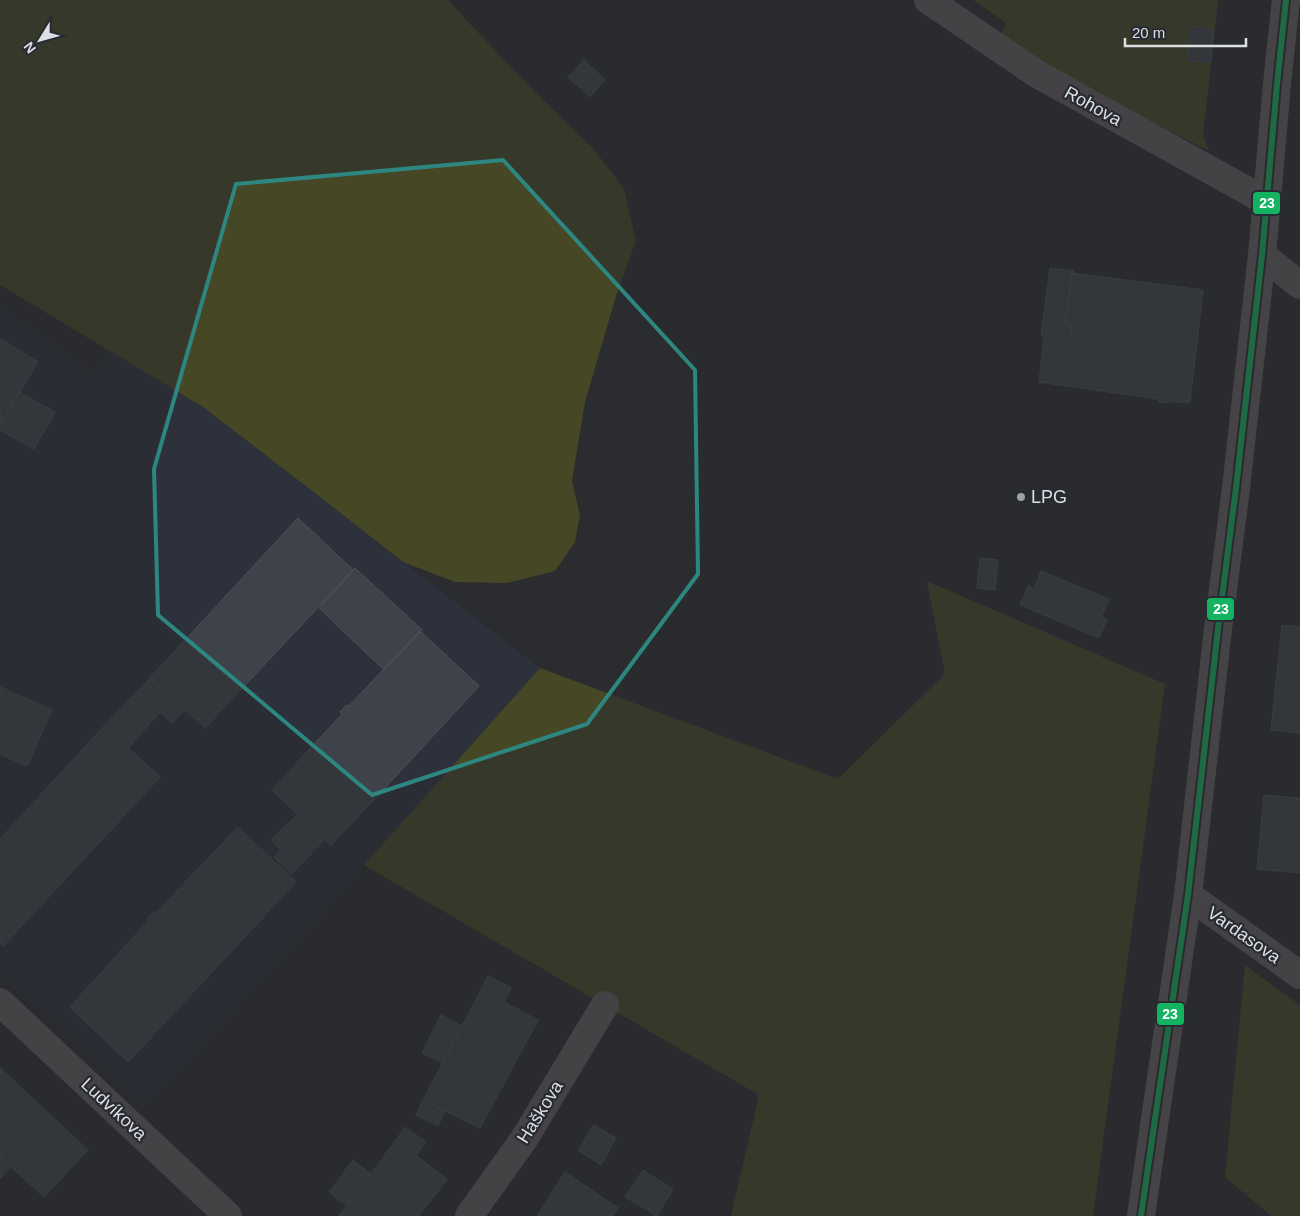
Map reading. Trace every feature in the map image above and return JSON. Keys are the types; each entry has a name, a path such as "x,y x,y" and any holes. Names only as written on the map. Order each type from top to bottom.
{"main road":[{"path":"1141,1216 1188,896 1262,254 1286,0"}],"street":[{"name":"Rohova","path":"928,0 1037,74 1266,201"},
{"path":"1262,254 1300,285"},
{"name":"Vardasova","path":"1188,896 1300,975"},
{"name":"Ludvíkova","path":"0,1002 228,1216"},
{"name":"Haškova","path":"469,1216 524,1139 605,1005"}],"highlighted area":[{"path":"503,160 695,370 698,574 587,724 372,795 158,615 154,469 236,184"}],"shaded area":[{"path":"0,308 94,377 113,352 203,407 540,668 364,865 145,1104 0,970"}],"green space":[{"path":"0,0 449,0 537,94 593,148 624,189 636,241 617,293 585,402 572,481 580,515 575,542 555,571 507,583 455,582 403,562 203,407 0,285"},
{"path":"973,0 1218,0 1203,135 1209,151 1042,66 1002,34 1006,23"},
{"path":"927,581 1165,684 1093,1216 731,1216 759,1095 364,865 540,668 838,779 945,674"},
{"path":"1245,965 1300,1005 1300,1216 1271,1216 1225,1177"}],"building":[{"path":"1190,26 1213,28 1211,62 1188,61"},
{"path":"584,60 605,80 590,97 568,77"},
{"path":"1050,268 1074,271 1072,273 1065,325 1072,325 1070,339 1041,336"},
{"path":"1072,273 1203,290 1190,402 1158,402 1158,399 1039,382 1044,338 1070,341 1072,325 1065,325"},
{"path":"0,339 38,362 0,425"},
{"path":"19,392 55,412 34,449 0,430 0,425"},
{"path":"298,518 353,570 205,728 150,678"},
{"path":"980,558 998,560 995,590 977,588"},
{"path":"355,568 422,630 384,670 319,608"},
{"path":"1041,571 1109,599 1101,617 1107,619 1099,638 1020,605 1028,586 1034,589"},
{"path":"1282,625 1300,627 1300,733 1271,730"},
{"path":"420,631 479,686 331,845 272,790 342,714 340,712 347,705 349,706"},
{"path":"150,678 184,710 172,723 160,712 128,748 104,726"},
{"path":"0,687 52,710 27,766 0,754"},
{"path":"104,726 160,777 3,946 0,943 0,839"},
{"path":"1264,795 1300,798 1300,873 1257,869"},
{"path":"298,814 325,839 291,874 274,857 281,850 271,840"},
{"path":"238,827 296,882 128,1062 70,1007 149,920 147,919 154,911 156,913"},
{"path":"488,976 511,988 504,1002 481,990"},
{"path":"481,990 538,1020 480,1128 423,1100"},
{"path":"441,1015 462,1026 443,1063 422,1053"},
{"path":"0,1068 88,1150 44,1197 0,1157"},
{"path":"423,1100 445,1111 438,1126 416,1115"},
{"path":"594,1125 616,1138 601,1165 578,1150"},
{"path":"405,1127 426,1142 416,1155 396,1140"},
{"path":"396,1140 447,1179 419,1216 339,1216"},
{"path":"0,1157 11,1167 0,1179"},
{"path":"353,1160 370,1173 346,1205 329,1192"},
{"path":"643,1170 666,1185 649,1211 625,1197"},
{"path":"565,1172 618,1208 613,1216 537,1216"},
{"path":"666,1185 673,1189 657,1216 655,1216 649,1211"}],"transit line":[{"name":"23","path":"1141,1216 1188,895 1262,255 1286,0"}],"place":[{"name":"LPG","path":"1021,497"}]}
